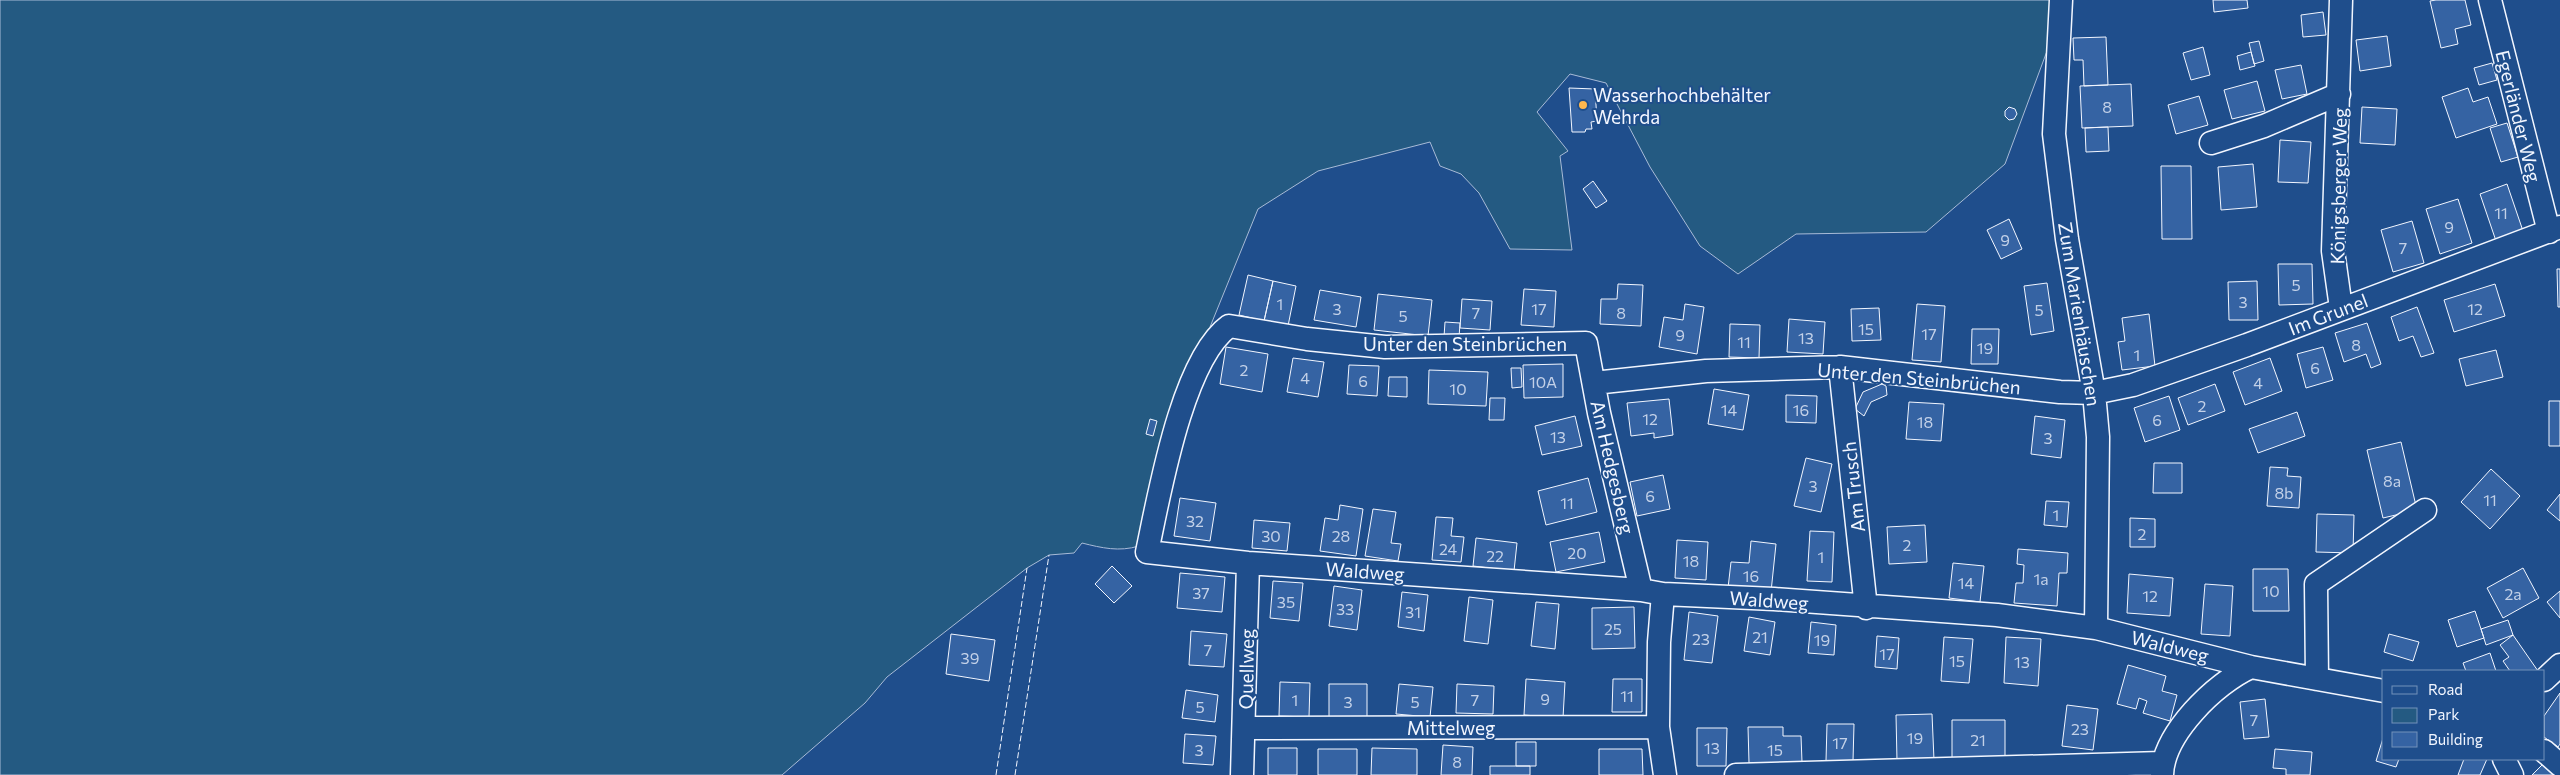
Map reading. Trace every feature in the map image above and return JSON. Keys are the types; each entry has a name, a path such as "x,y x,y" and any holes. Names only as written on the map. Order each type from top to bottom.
{"street":[{"name":"Zum Marienhäuschen","path":"2061,0 2054,134 2067,239 2094,393 2098,436 2096,628"},
{"name":"Königsberger Weg","path":"2341,0 2339,94 2334,171 2333,251 2341,308"},
{"name":"Egerländer Weg","path":"2490,0 2554,229"},
{"name":"Königsberger Weg","path":"2211,143 2264,126 2339,94"},
{"name":"Im Grunel","path":"2094,393 2133,385 2247,345 2554,229"},
{"name":"Unter den Steinbrüchen","path":"1147,552 1165,467 1191,381 1220,333 1229,326 1307,339 1385,347 1586,343"},
{"name":"Am Hedgesberg","path":"1586,343 1594,383 1652,592 1659,642 1658,726 1665,775"},
{"name":"Unter den Steinbrüchen","path":"1594,383 1706,371 1840,367 2060,392 2094,393"},
{"name":"Am Trusch","path":"1840,367 1866,608"},
{"path":"2317,679 2316,584 2425,510"},
{"name":"Waldweg","path":"1147,552 1248,563 1866,608 1997,615 2096,628 2251,667 2382,691"},
{"name":"Quellweg","path":"1242,775 1248,563"},
{"path":"2545,679 2560,665"},
{"path":"1736,775 2162,769 2195,708 2236,674 2251,667"},
{"name":"Mittelweg","path":"1244,728 1658,726"},
{"path":"2545,752 2560,765"},
{"path":"2504,760 2512,775"}],"green space":[{"path":"0,0 2066,0 2005,164 1926,232 1796,234 1738,274 1700,246 1650,167 1606,83 1570,74 1537,112 1568,151 1560,156 1572,250 1510,249 1479,193 1461,174 1440,166 1430,142 1318,171 1258,209 1210,327 1215,332 1139,546 1117,549 1082,543 1074,553 1049,555 1027,568 887,677 865,703 782,775 0,775"}],"building":[{"path":"2213,0 2247,0 2248,8 2214,12"},
{"path":"2465,0 2471,25 2455,29 2458,44 2441,48 2430,1"},
{"path":"2323,12 2326,35 2303,37 2301,15"},
{"path":"2387,36 2391,66 2360,71 2356,40"},
{"path":"2106,37 2108,85 2084,86 2083,60 2074,60 2073,38"},
{"path":"2259,41 2264,61 2254,64 2249,43"},
{"path":"2203,47 2210,75 2191,80 2183,53"},
{"path":"2251,52 2255,66 2240,70 2237,56"},
{"path":"2492,63 2497,80 2479,85 2474,68"},
{"path":"2301,65 2307,94 2282,99 2275,70"},
{"path":"2257,81 2265,111 2232,119 2224,90"},
{"path":"2131,84 2133,126 2082,128 2080,86"},
{"name":"Wasserhochbehälter Wehrda","path":"1569,88 1595,89 1597,121 1591,122 1592,129 1586,129 1585,132 1572,132"},
{"path":"2468,88 2473,102 2488,97 2497,124 2456,138 2442,97"},
{"path":"2199,96 2208,125 2176,134 2168,105"},
{"path":"2009,107 2015,109 2017,114 2014,119 2009,120 2005,116 2005,111"},
{"path":"2362,107 2397,109 2395,145 2360,143"},
{"path":"2507,123 2518,157 2501,162 2490,128"},
{"path":"2108,127 2109,151 2086,152 2085,128"},
{"path":"2280,140 2311,142 2308,183 2278,182"},
{"path":"2253,164 2257,207 2221,210 2218,167"},
{"path":"2161,166 2191,166 2192,239 2162,239"},
{"path":"1593,181 1607,201 1596,208 1583,189"},
{"path":"2507,184 2523,231 2496,241 2480,194"},
{"path":"2458,199 2472,243 2440,254 2426,209"},
{"path":"2009,219 2022,249 2001,259 1987,230"},
{"path":"2412,221 2424,263 2393,272 2381,230"},
{"path":"2278,264 2312,264 2313,304 2279,305"},
{"path":"2557,269 2560,269 2560,307 2558,307"},
{"path":"1248,275 1273,281 1264,321 1239,315"},
{"path":"1273,281 1296,286 1288,326 1264,321"},
{"path":"2257,281 2258,320 2229,320 2228,282"},
{"path":"2047,283 2054,331 2031,335 2024,286"},
{"path":"1618,284 1643,285 1641,326 1600,324 1601,299 1617,299"},
{"path":"2495,284 2505,316 2454,332 2444,300"},
{"path":"1524,289 1556,291 1554,327 1521,325"},
{"path":"1320,290 1361,297 1356,327 1314,320"},
{"path":"1378,294 1432,300 1428,336 1374,330"},
{"path":"1462,299 1492,301 1490,330 1460,328"},
{"path":"1685,304 1704,307 1697,354 1659,347 1664,317 1683,320"},
{"path":"1917,304 1945,306 1941,362 1912,360"},
{"path":"2417,307 2434,353 2421,357 2413,336 2399,341 2391,317"},
{"path":"1879,308 1881,340 1852,341 1851,309"},
{"path":"2149,314 2155,366 2122,370 2118,342 2125,341 2122,318"},
{"path":"1789,319 1825,322 1823,354 1787,352"},
{"path":"1445,322 1460,323 1459,338 1444,337"},
{"path":"2367,323 2381,364 2371,368 2366,354 2344,362 2335,333"},
{"path":"1730,324 1760,325 1759,358 1729,357"},
{"path":"1972,329 1999,329 1998,364 1971,364"},
{"path":"1226,347 1268,354 1262,392 1220,384"},
{"path":"2323,347 2333,380 2306,388 2297,354"},
{"path":"2496,350 2503,377 2466,386 2459,359"},
{"path":"1293,358 1324,362 1318,397 1287,392"},
{"path":"2270,358 2282,391 2245,405 2233,372"},
{"path":"1563,364 1563,397 1524,398 1523,365"},
{"path":"1349,365 1379,366 1377,396 1347,394"},
{"path":"1511,368 1521,368 1522,387 1512,388"},
{"path":"1429,370 1488,372 1486,406 1428,404"},
{"path":"1389,377 1407,377 1407,397 1388,396"},
{"path":"1882,384 1886,386 1887,395 1871,402 1864,416 1855,409 1863,392"},
{"path":"2215,384 2225,411 2188,425 2178,398"},
{"path":"1714,389 1749,395 1743,430 1708,424"},
{"path":"1786,395 1817,396 1816,423 1786,422"},
{"path":"2169,396 2180,430 2145,442 2134,408"},
{"path":"1490,398 1505,398 1504,420 1489,420"},
{"path":"1669,399 1673,435 1654,438 1654,433 1631,436 1627,403"},
{"path":"2549,401 2560,401 2560,446 2549,446"},
{"path":"1909,402 1944,404 1941,441 1906,439"},
{"path":"2297,412 2305,436 2258,453 2249,429"},
{"path":"1575,416 1582,446 1542,455 1535,426"},
{"path":"2035,416 2065,420 2061,458 2031,454"},
{"path":"1150,419 1157,421 1153,436 1146,434"},
{"path":"2401,442 2417,510 2383,518 2367,450"},
{"path":"1806,458 1832,464 1821,512 1794,506"},
{"path":"2154,463 2182,463 2182,493 2153,493"},
{"path":"2270,467 2288,468 2287,476 2301,477 2299,508 2267,506"},
{"path":"2491,469 2520,496 2490,529 2461,502"},
{"path":"1663,475 1670,509 1637,516 1630,482"},
{"path":"1588,478 1597,512 1546,525 1538,491"},
{"path":"2560,494 2560,521 2547,510"},
{"path":"1180,498 1216,503 1210,541 1174,536"},
{"path":"2046,501 2069,502 2067,527 2044,525"},
{"path":"1340,505 1363,509 1356,556 1320,551 1325,518 1338,520"},
{"path":"1373,509 1396,512 1391,543 1401,544 1398,561 1365,556"},
{"path":"2317,514 2354,515 2353,553 2316,552"},
{"path":"1436,517 1453,518 1451,536 1464,537 1461,562 1432,560"},
{"path":"2130,518 2155,519 2155,547 2130,547"},
{"path":"1254,520 1290,523 1287,551 1252,548"},
{"path":"1925,525 1927,562 1889,564 1887,527"},
{"path":"1810,531 1834,532 1832,582 1807,581"},
{"path":"1599,532 1605,562 1556,572 1550,542"},
{"path":"1476,538 1517,543 1514,571 1473,566"},
{"path":"1677,540 1708,542 1706,580 1675,578"},
{"path":"1751,541 1776,544 1771,592 1728,588 1731,562 1749,563"},
{"path":"2018,549 2068,553 2067,573 2059,573 2057,606 2014,603 2016,583 2023,583 2024,565 2017,564"},
{"path":"1953,563 1984,566 1980,602 1949,598"},
{"path":"1112,566 1132,586 1114,603 1095,584"},
{"path":"2523,568 2539,598 2503,618 2487,588"},
{"path":"2253,569 2288,569 2289,611 2253,611"},
{"path":"1180,573 1225,577 1222,612 1177,608"},
{"path":"2129,574 2173,578 2170,616 2127,613"},
{"path":"1273,581 1303,583 1299,621 1270,618"},
{"path":"2205,584 2233,586 2230,636 2201,634"},
{"path":"1334,586 1362,590 1357,630 1329,626"},
{"path":"2560,591 2560,618 2547,602"},
{"path":"1402,592 1428,595 1424,631 1398,627"},
{"path":"1469,597 1493,600 1488,644 1464,641"},
{"path":"1536,602 1559,604 1555,649 1531,646"},
{"path":"1634,607 1635,648 1592,649 1592,608"},
{"path":"2475,611 2484,638 2457,647 2448,620"},
{"path":"1689,612 1718,616 1712,663 1684,660"},
{"path":"1749,617 1775,622 1770,655 1744,651"},
{"path":"2508,620 2513,635 2486,645 2481,629"},
{"path":"1811,622 1836,625 1834,655 1808,653"},
{"path":"1191,631 1227,634 1224,667 1189,665"},
{"path":"951,634 995,640 989,681 946,674"},
{"path":"2389,634 2419,642 2413,661 2384,652"},
{"path":"2513,635 2537,670 2509,670 2503,661 2509,657 2500,645"},
{"path":"1877,636 1899,638 1897,669 1875,667"},
{"path":"1944,637 1973,639 1969,683 1941,681"},
{"path":"2006,637 2041,639 2038,686 2004,683"},
{"path":"2490,653 2496,670 2466,670 2463,663"},
{"path":"2128,665 2166,676 2162,691 2177,695 2170,721 2143,713 2147,701 2139,698 2136,709 2117,704"},
{"path":"1526,679 1565,682 1563,718 1524,715"},
{"path":"1613,679 1642,679 1642,712 1612,712"},
{"path":"1280,682 1310,683 1309,717 1279,716"},
{"path":"1329,684 1367,684 1367,718 1329,718"},
{"path":"1399,684 1433,687 1430,717 1396,714"},
{"path":"1457,684 1494,686 1493,714 1456,713"},
{"path":"1186,690 1218,695 1215,722 1182,718"},
{"path":"2560,693 2560,744 2558,747 2545,738 2545,715"},
{"path":"2265,699 2269,737 2244,739 2240,702"},
{"path":"2067,705 2098,709 2093,750 2062,746"},
{"path":"1932,714 1934,760 1897,761 1896,715"},
{"path":"1952,720 2005,720 2005,758 1952,758"},
{"path":"1827,724 1854,724 1853,761 1826,761"},
{"path":"1748,727 1783,727 1783,736 1801,736 1802,762 1749,763"},
{"path":"1697,728 1727,728 1726,766 1697,766"},
{"path":"1185,734 1216,736 1213,765 1183,763"},
{"path":"1516,742 1536,742 1536,766 1516,766"},
{"path":"2382,742 2382,760 2399,760 2396,767 2376,761"},
{"path":"1443,745 1473,747 1472,775 1441,775"},
{"path":"1268,748 1297,748 1297,775 1268,775"},
{"path":"1372,748 1417,749 1417,775 1371,775"},
{"path":"1318,749 1357,749 1357,775 1318,775"},
{"path":"1599,749 1642,749 1643,775 1599,775"},
{"path":"2275,749 2312,752 2310,775 2286,775 2286,769 2273,768"},
{"path":"2548,759 2560,775 2532,775"},
{"path":"2464,760 2487,760 2480,775 2458,775"},
{"path":"1490,766 1530,766 1530,775 1490,775"}],"fence":[{"path":"1015,775 1049,555"},
{"path":"996,775 1027,568"}],"place":[{"name":"Wasserhochbehälter Wehrda","path":"1583,105"}]}
